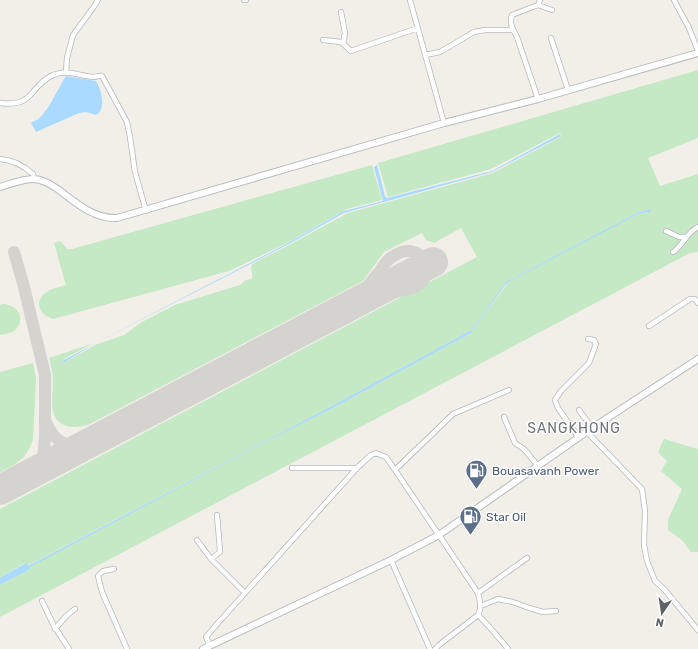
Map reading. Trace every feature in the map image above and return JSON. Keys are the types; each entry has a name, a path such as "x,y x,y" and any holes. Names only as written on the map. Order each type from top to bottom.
{"street":[{"path":"66,72 67,58 73,35 98,0"},
{"path":"410,0 444,123"},
{"path":"0,187 34,179 48,183 87,210 100,216 116,218 146,211 444,123 538,99 698,52 689,28 674,0"},
{"path":"538,99 517,37 512,30 510,19 512,15 539,2 552,10"},
{"path":"341,12 345,33 343,44"},
{"path":"323,40 338,41 352,51 418,28"},
{"path":"425,55 440,52 474,32 485,30 512,30"},
{"path":"550,38 568,90"},
{"path":"0,104 16,104 26,100 42,83 52,76 66,72 94,77 100,75 103,76 127,122 135,172 146,211"},
{"path":"0,159 25,166 33,174 34,179"},
{"path":"673,252 677,250 692,230 698,226"},
{"path":"666,231 686,237"},
{"path":"649,326 690,299 695,300 698,303"},
{"path":"579,438 558,408 555,400 561,390 589,363 596,344 594,340 588,339"},
{"path":"203,649 391,560 440,535 589,430 698,359"},
{"path":"395,470 453,414 509,390"},
{"path":"579,410 589,430 642,489 645,511 644,545 647,561 655,581 664,589 698,630"},
{"path":"504,416 515,443 524,449 538,466"},
{"path":"210,646 206,637 358,468 371,455 376,453 386,457 478,593 481,606 478,615 434,649"},
{"path":"292,468 358,468"},
{"path":"211,559 220,552 217,515"},
{"path":"196,540 211,559 245,593"},
{"path":"478,593 527,558"},
{"path":"391,560 430,649"},
{"path":"114,570 103,571 98,574 98,576 102,592 128,649"},
{"path":"481,606 498,599 513,602 543,612 556,611"},
{"path":"42,601 55,629 69,649"},
{"path":"55,629 66,616 75,609"},
{"path":"478,615 508,649"}],"green space":[{"path":"698,70 698,138 648,158 660,186 698,174 698,252 690,253 0,617 0,585 30,569 29,567 267,441 331,409 471,333 507,284 512,280 607,229 638,214 648,212 650,209 637,213 506,282 472,330 469,332 330,407 27,566 25,563 0,578 0,509 477,257 461,228 434,243 426,240 422,233 384,252 363,281 88,425 77,427 66,426 55,417 52,404 53,376 49,358 91,344 64,359 60,365 95,345 124,335 142,322 175,305 240,285 246,280 252,279 252,264 348,213 493,173 562,136 560,133 491,169 388,197 378,163"},
{"path":"372,165 382,200 347,209 287,243 229,271 53,319 44,314 39,306 40,298 43,295 50,290 66,285 54,243 60,241 67,249 72,249"},
{"path":"3,304 15,308 20,315 20,319 16,330 0,335 0,305"},
{"path":"33,363 36,379 33,440 24,457 14,465 0,472 0,372"},
{"path":"664,439 698,449 698,552 691,552 682,540 668,530 668,520 682,489 661,471 667,461 658,452"}],"water":[{"path":"66,76 96,81 100,89 102,99 99,112 96,115 86,112 79,113 36,132 31,123 41,117 45,112"},
{"path":"560,134 561,136 492,172 344,213 289,244 94,344 60,365 64,360 92,345 288,243 344,211 383,201 374,167 377,165 385,196 387,198 492,171"},
{"path":"650,209 650,213 638,214 506,284 471,333 331,409 267,441 30,567 30,569 0,585 0,578 26,563 28,566 330,407 472,330 506,282 637,213"}],"taxiway":[{"path":"344,309 351,306 357,300 385,263 392,257 402,252 411,251 418,254 423,259 426,265 426,273 423,280 417,286 401,291 369,296"},
{"path":"14,252 45,375 45,437 42,468"},
{"path":"47,424 60,442 71,446 83,447"}],"runway":[{"path":"0,490 433,262"}],"place":[{"name":"Bouasavanh Power","path":"476,490"},
{"name":"Star Oil","path":"471,536"}],"district":[{"name":"SANGKHONG","path":"574,428"}]}
